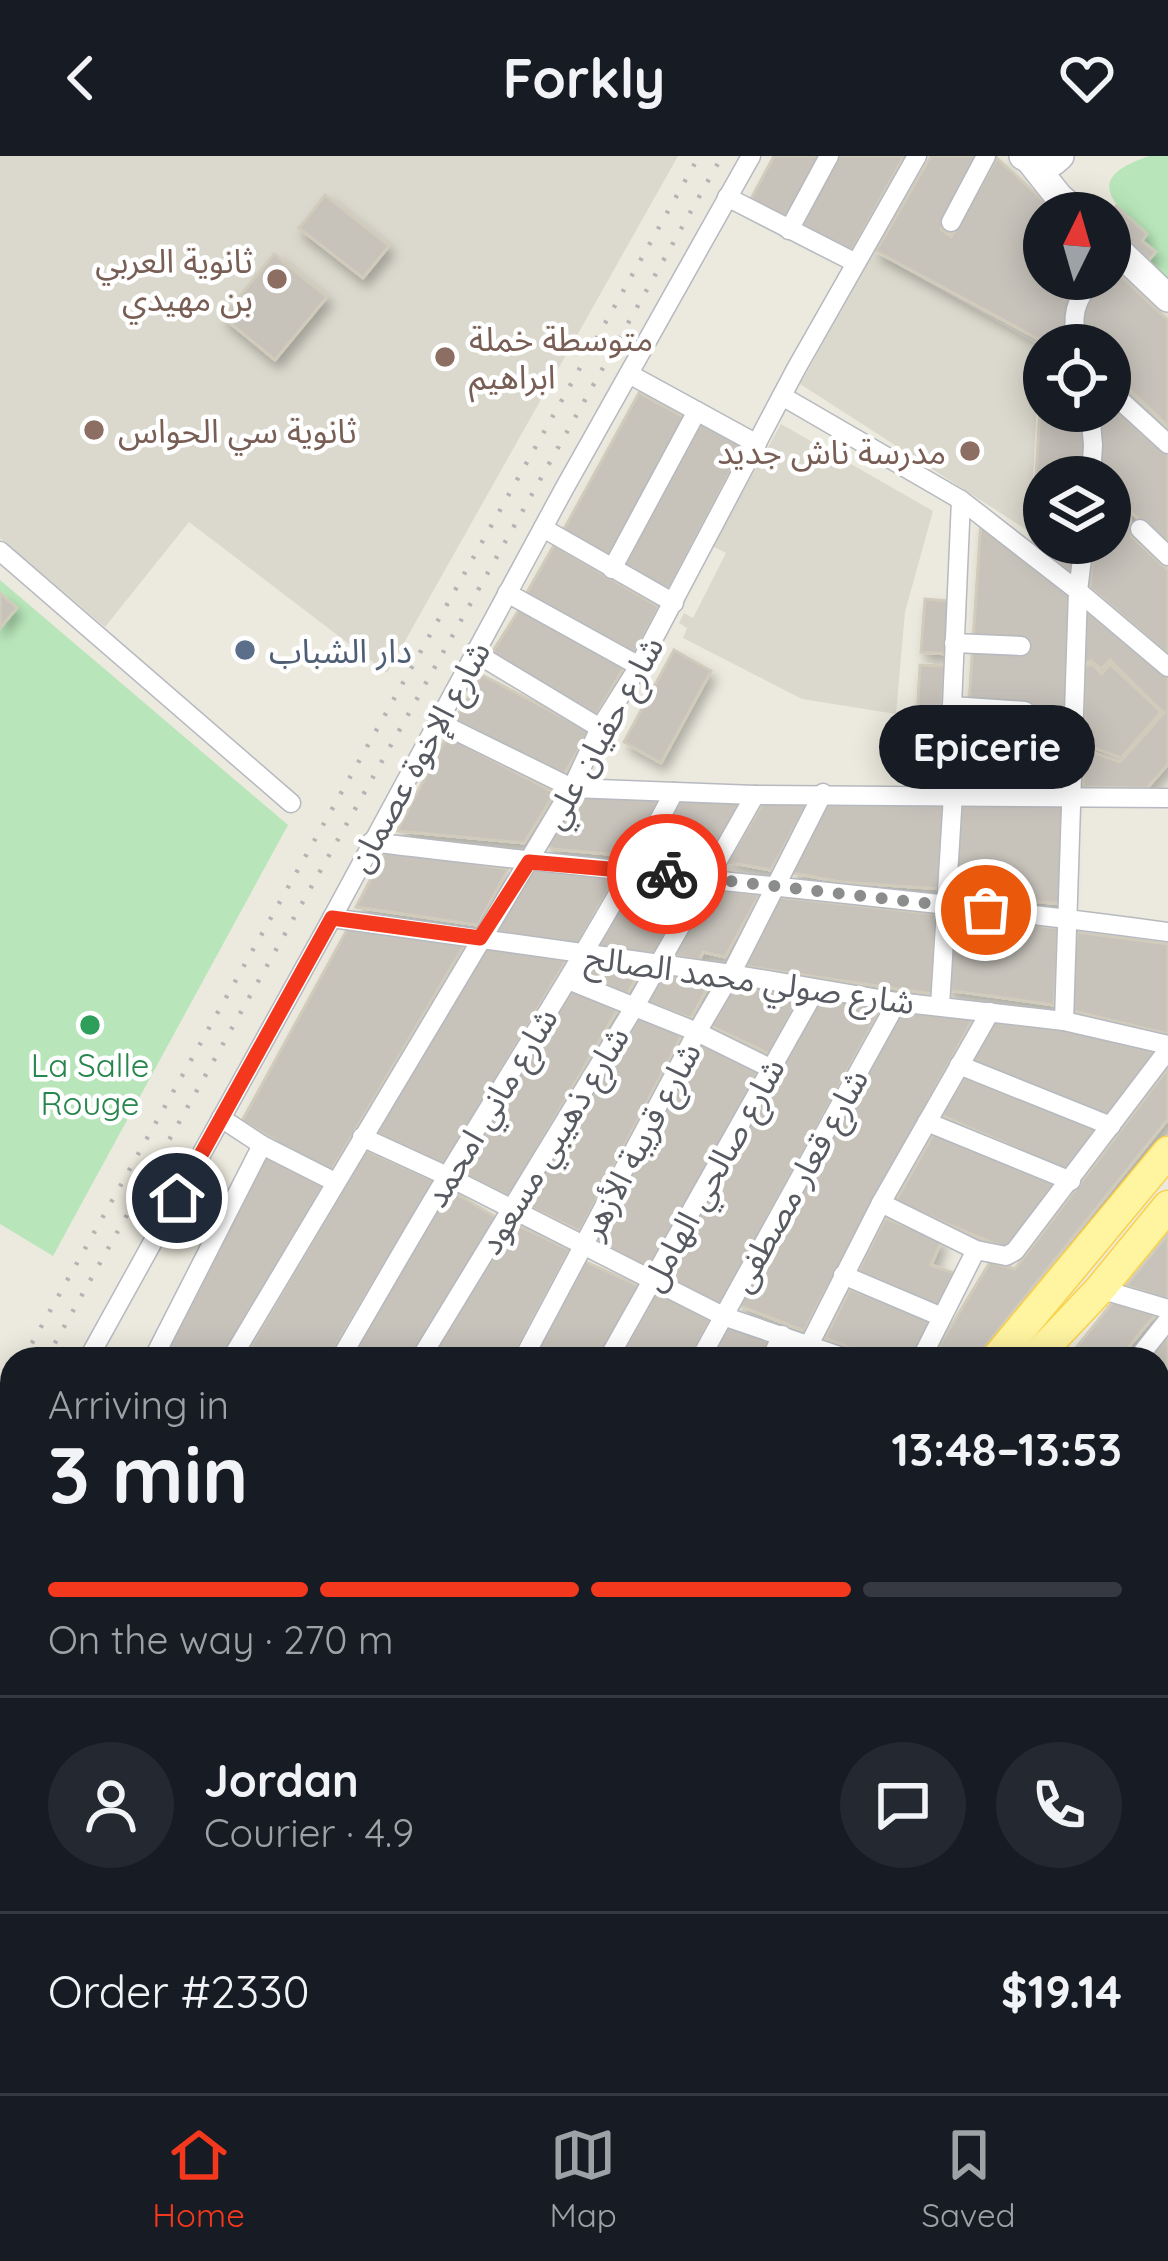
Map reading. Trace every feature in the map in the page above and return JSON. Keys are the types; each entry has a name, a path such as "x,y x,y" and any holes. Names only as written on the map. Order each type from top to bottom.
{"main road":[{"path":"1006,1347 1168,1152"},
{"path":"1045,1347 1168,1206"}],"street":[{"name":"شارع الإخوة عصمان","path":"95,1347 542,527 751,156"},
{"path":"789,230 829,156"},
{"name":"شارع حفيان علي","path":"237,1347 572,788 600,728 674,603 782,396 917,156"},
{"path":"951,222 986,156"},
{"path":"1049,158 1058,192"},
{"path":"1049,158 1075,192"},
{"path":"727,197 856,263"},
{"path":"1131,268 1168,298"},
{"path":"629,374 757,444"},
{"path":"782,396 962,500 1168,667"},
{"path":"1131,410 1168,444"},
{"path":"612,569 698,411"},
{"path":"940,1006 953,795 952,706 962,500"},
{"path":"542,527 674,603"},
{"path":"1140,529 1168,556"},
{"path":"0,551 291,802"},
{"path":"1064,1021 1081,564"},
{"path":"506,593 639,666"},
{"path":"954,643 1021,646"},
{"path":"474,652 600,728"},
{"path":"952,706 1025,710"},
{"path":"438,722 572,788 755,795 1160,798 1168,780"},
{"name":"شارع ماني امحمد","path":"347,1347 634,870 674,793"},
{"name":"شارع قريبة الأزهر","path":"530,1347 823,794"},
{"name":"شارع ذهيبي مسعود","path":"427,1347 660,964 755,795"},
{"path":"371,842 1168,932"},
{"name":"شارع صولي محمد الصالح","path":"332,918 897,1002 1064,1021 1168,1047"},
{"path":"568,980 697,1032 772,1069"},
{"name":"شارع صالحي الهامل","path":"615,1347 816,989"},
{"name":"شارع قعار مصطفى","path":"707,1347 897,1002"},
{"path":"809,1345 881,1203 990,1012"},
{"path":"881,1203 976,1250 1006,1256 1015,1252 1168,1047"},
{"path":"959,1064 1111,1126"},
{"path":"221,1118 335,1182"},
{"path":"927,1122 1071,1180"},
{"path":"362,1137 724,1316 815,1347"},
{"path":"160,1347 262,1144"},
{"path":"927,1347 976,1250"},
{"path":"843,1276 942,1317"},
{"path":"1100,1289 1168,1309"},
{"path":"1146,1347 1168,1320"},
{"path":"776,1347 782,1335"}],"shaded area":[{"path":"0,156 678,156 387,673 189,522 105,627 0,538"},
{"name":"مدرسة ناش جديد","path":"874,252 1023,336 1023,432 1035,432 1034,456 1023,456 1023,527 800,384"},
{"path":"781,424 933,511 905,612 896,714 802,699 683,638 687,628 679,623 684,613 693,618 726,553 712,546"}],"green space":[{"path":"1149,156 1168,156 1168,286 1144,265 1155,251 1142,241 1146,234 1131,220 1131,192 1110,190 1110,181 1129,164"},
{"name":"La Salle Rouge","path":"0,580 288,825 53,1256 0,1224"}],"building":[{"path":"774,156 823,156 788,221 751,199"},
{"path":"835,156 904,156 851,253 797,224"},
{"path":"931,156 978,156 941,229 951,237 997,158 1034,192 1023,192 1023,300 1072,300 1068,324 1023,324 1023,331 876,251"},
{"path":"325,195 389,246 363,278 299,228"},
{"path":"1131,220 1147,234 1142,241 1156,252 1144,265 1131,252"},
{"path":"274,254 327,297 275,360 223,317"},
{"path":"1131,286 1168,320 1168,426 1131,391 1131,324 1083,324 1081,311 1089,300 1131,300"},
{"path":"639,393 686,418 610,559 563,531"},
{"path":"1131,417 1168,453 1168,546 1131,512 1131,456 1099,456 1099,432 1131,432"},
{"path":"701,422 744,446 667,593 621,567"},
{"path":"1039,432 1085,432 1086,456 1037,456"},
{"path":"981,520 1023,555 1023,564 1034,564 1070,594 1063,784 964,780"},
{"path":"1131,528 1132,537 1168,570 1168,655 1090,588 1092,564 1131,564"},
{"path":"554,545 659,607 634,655 525,596"},
{"path":"1058,564 1078,564 1076,579"},
{"path":"0,593 17,608 0,628"},
{"path":"925,599 949,601 946,654 921,652"},
{"path":"1085,601 1168,676 1168,764 1147,788 1083,787 1083,749 1120,762 1164,713 1110,660 1101,669 1091,661 1083,663"},
{"path":"519,610 624,667 596,716 491,654"},
{"path":"674,650 711,671 661,763 624,742"},
{"path":"1092,664 1102,674 1110,664 1161,712 1121,758 1084,744 1084,667"},
{"path":"920,665 945,666 941,718 917,717"},
{"path":"482,675 589,731 562,778 455,720"},
{"path":"917,728 941,730 939,782 914,779"},
{"path":"447,736 555,793 524,843 397,831"},
{"path":"576,793 662,798 630,856 552,849 547,841"},
{"path":"681,797 744,798 709,865 647,859"},
{"path":"831,797 943,800 941,889 841,882 792,873"},
{"path":"766,798 809,801 771,870 727,862"},
{"path":"962,801 1065,801 1063,904 954,894"},
{"path":"386,850 508,869 478,925 356,907"},
{"path":"532,868 616,876 578,944 495,932"},
{"path":"635,877 695,885 655,954 594,949"},
{"path":"708,887 759,895 725,957 703,952 699,960 671,955"},
{"path":"778,897 936,914 932,994 743,966"},
{"path":"954,916 1059,928 1054,1005 947,990"},
{"path":"348,928 466,942 330,1173 273,1145 274,1140 242,1121"},
{"path":"1077,932 1168,944 1168,1034 1069,1010"},
{"path":"487,947 567,959 443,1169 374,1134"},
{"path":"585,962 642,968 626,996 576,979"},
{"path":"663,974 714,976 691,1018 646,1003"},
{"path":"745,984 802,993 770,1054 709,1025 723,998"},
{"path":"573,987 620,1005 507,1201 458,1175"},
{"path":"818,993 883,1005 719,1308 662,1279"},
{"path":"904,1006 974,1017 804,1331 738,1305"},
{"path":"638,1012 683,1033 580,1231 523,1204"},
{"path":"995,1018 1076,1027 1160,1052 1110,1118 969,1065"},
{"path":"700,1039 760,1069 651,1270 596,1241"},
{"path":"1168,1068 1168,1119 985,1347 938,1347 990,1262 1015,1269"},
{"path":"966,1074 1103,1129 1070,1172 941,1115"},
{"path":"934,1133 1057,1184 1009,1250 895,1202"},
{"path":"267,1150 327,1180 229,1347 169,1347"},
{"path":"366,1150 435,1180 335,1347 250,1347"},
{"path":"449,1189 497,1218 420,1347 354,1347"},
{"path":"885,1218 942,1240 931,1265 954,1273 938,1307 856,1275"},
{"path":"513,1223 570,1250 518,1347 436,1347"},
{"path":"1168,1234 1168,1300 1126,1286"},
{"path":"584,1261 639,1286 606,1347 537,1347"},
{"path":"850,1289 935,1321 920,1347 847,1347 825,1338"},
{"path":"656,1291 711,1319 696,1347 626,1347"},
{"path":"1116,1298 1158,1311 1129,1347 1077,1347"},
{"path":"727,1324 769,1342 767,1347 715,1347"},
{"path":"1168,1330 1168,1347 1154,1347"}],"railway":[{"path":"30,1347 699,156"},
{"path":"53,1347 722,156"}],"way so far":[{"path":"667,874 986,910"}],"place":[{"name":"ثانوية العربي بن مهيدي","path":"277,279"},
{"name":"متوسطة خملة ابراهيم","path":"445,357"},
{"name":"ثانوية سي الحواس","path":"94,430"},
{"name":"مدرسة ناش جديد","path":"970,451"},
{"name":"دار الشباب","path":"245,650"},
{"name":"Epicerie","path":"986,910"},
{"name":"La Salle Rouge","path":"90,1025"}],"route":[{"path":"177,1198 332,918 480,938 529,862 667,874"}]}
